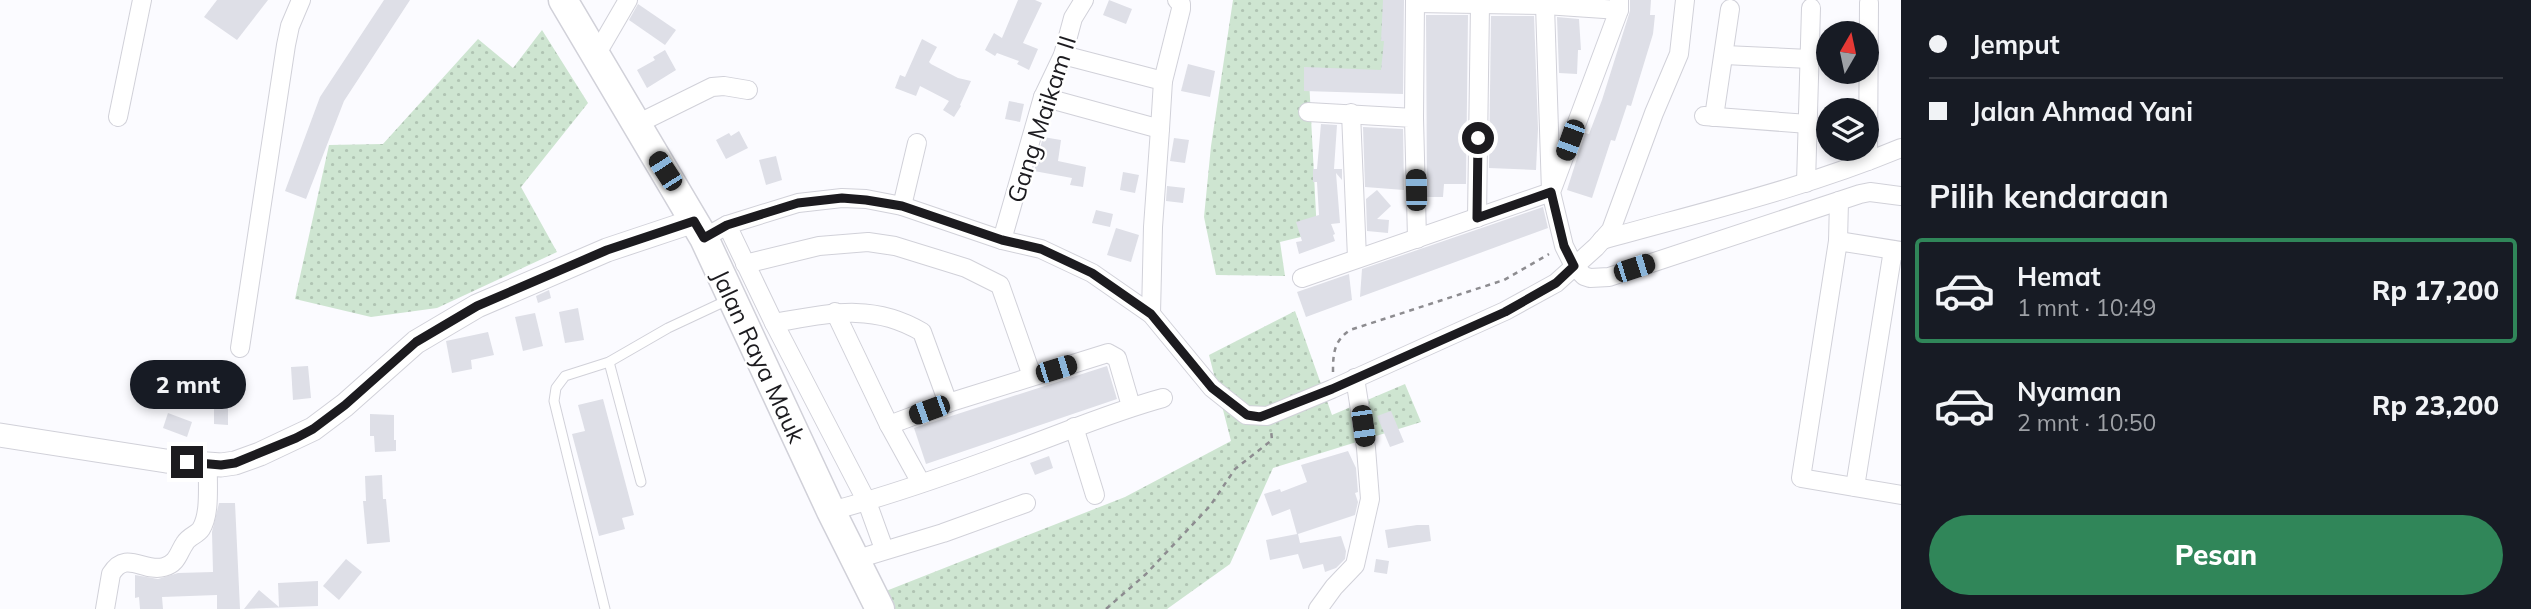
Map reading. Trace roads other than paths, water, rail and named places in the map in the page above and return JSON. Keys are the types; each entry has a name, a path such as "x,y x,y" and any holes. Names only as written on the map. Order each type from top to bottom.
{"main road":[{"name":"Jalan Raya Mauk","path":"563,0 635,125 709,228 732,298 854,560 880,609"}],"street":[{"path":"118,117 142,0"},
{"path":"240,348 286,45 290,26 301,0"},
{"path":"596,55 628,0"},
{"name":"Gang Maikam II","path":"1002,240 1044,97 1063,55 1073,18 1084,0"},
{"path":"1151,314 1153,227 1163,81 1181,9 1177,0"},
{"path":"0,435 141,458 221,465 249,458 313,429 345,405 416,342 477,306 607,250 709,228 798,203 820,200 866,200 902,206 1002,240 1041,249 1092,273 1151,314 1212,388 1247,415 1267,416 1505,312 1556,283 1602,240 1611,230 1679,54 1685,0"},
{"path":"1417,239 1415,2 1619,5 1551,192"},
{"path":"1477,218 1480,4"},
{"path":"1868,98 1869,4"},
{"path":"1545,5 1551,192 1564,246 1574,266 1584,276 1603,279 1901,183"},
{"path":"1806,183 1811,8"},
{"path":"1730,9 1725,55 1709,117 1808,124"},
{"path":"1063,55 1163,81"},
{"path":"1725,55 1809,58"},
{"path":"635,125 712,87 748,90"},
{"path":"1044,97 1160,129"},
{"path":"1308,112 1414,118"},
{"path":"1352,113 1357,258"},
{"path":"902,206 918,143"},
{"path":"1879,157 1901,148"},
{"path":"1602,240 1844,172 1868,161"},
{"path":"1844,172 1845,199 1801,478 1901,495"},
{"path":"1302,278 1551,192"},
{"path":"1870,192 1901,196"},
{"path":"709,228 745,264 867,502 884,550"},
{"path":"1838,241 1897,250 1855,487"},
{"path":"745,264 819,246 868,242 895,246 965,268 1000,285 1032,376"},
{"path":"774,323 855,311 874,313 904,322 922,332 948,403"},
{"path":"835,312 889,425 921,483"},
{"path":"889,425 948,403 1104,354 1112,354 1118,361 1131,406"},
{"path":"1318,609 1356,563 1369,504 1366,448 1355,378"},
{"path":"831,511 867,502 1131,406 1163,398"},
{"path":"1074,427 1095,495"},
{"path":"105,609 114,570 124,562 131,561 150,567 163,567 173,563 187,540 202,527 206,515 208,464"},
{"path":"854,560 943,533 1026,503"}],"lane":[{"path":"605,609 554,401 556,388 565,376 609,362 668,328 732,298"},
{"path":"609,362 641,482"}]}
